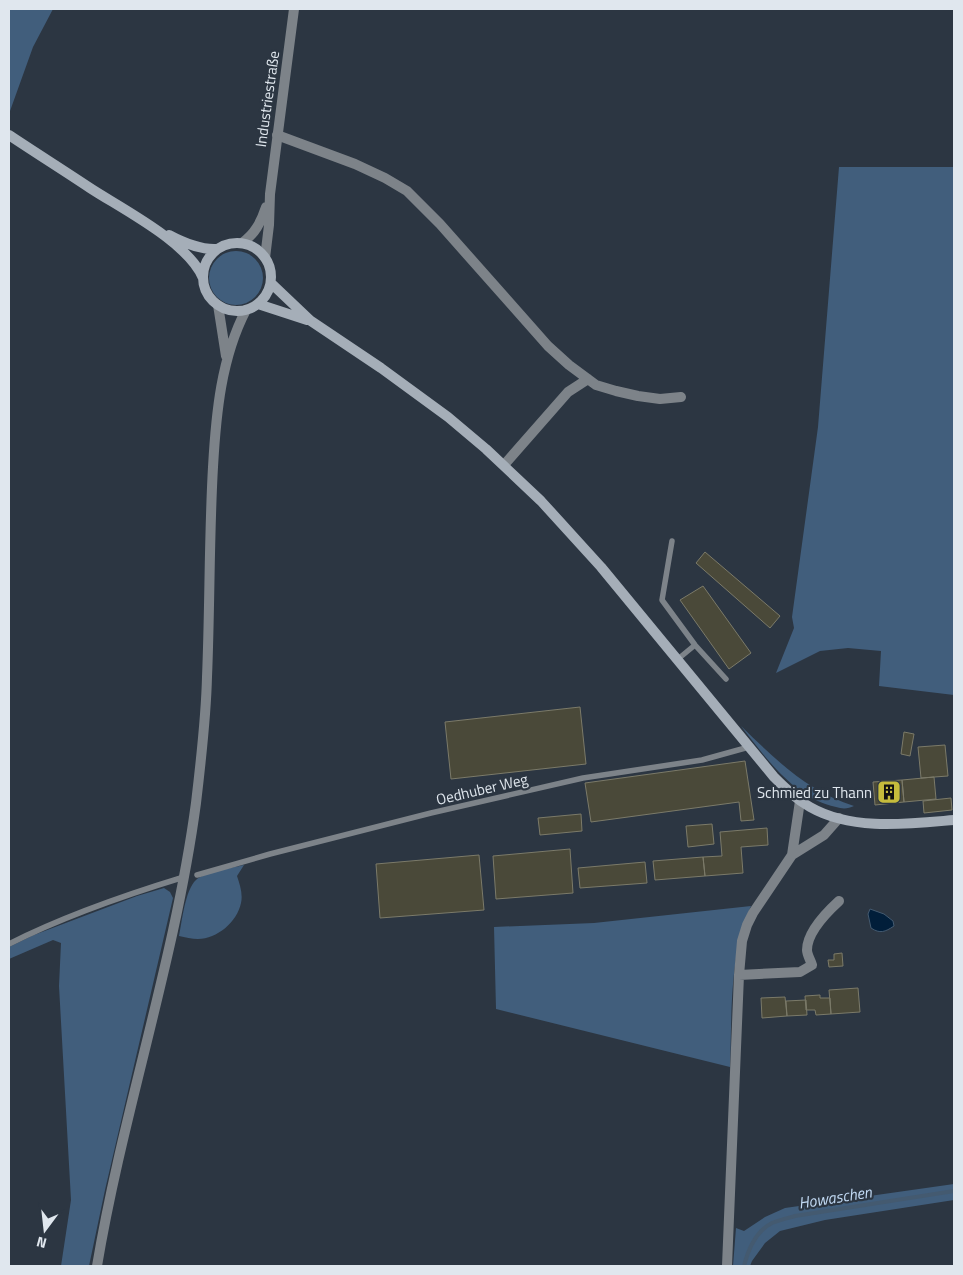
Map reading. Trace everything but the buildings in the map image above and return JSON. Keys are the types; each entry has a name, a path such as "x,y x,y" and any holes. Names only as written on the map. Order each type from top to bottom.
{"main road":[{"path":"9,135 150,225 199,267 209,296 218,305 229,310 246,310 258,304 267,293 271,283 271,272 265,258 259,251 242,243 229,244 217,250 210,257 205,267 203,278"},
{"path":"150,225 194,246 217,250"},
{"path":"271,283 310,321 417,393 504,465 562,523 678,659 749,747 787,790 800,801 818,811 839,818 873,824 954,820"},
{"path":"258,304 310,321"}],"street":[{"name":"Industriestraße","path":"265,258 270,194 294,9"},
{"path":"278,135 355,164 407,191 440,224 548,346 596,385 616,392 638,396 660,399 681,397"},
{"name":"Industriestraße","path":"242,243 250,238 256,230 270,194"},
{"path":"218,305 226,359"},
{"path":"97,1266 118,1157 184,876 196,804 207,676 214,444 226,359 246,310"},
{"path":"504,465 568,392 588,379"},
{"path":"792,855 800,801"},
{"path":"726,1266 742,941 753,913 792,855 824,835 839,818"},
{"path":"739,975 800,972 812,965 807,950 811,935 823,916 839,901"}],"lane":[{"path":"672,541 662,600 695,645 726,679"},
{"path":"678,659 695,645"},
{"name":"Oedhuber Weg","path":"197,875 431,813 583,778 702,760 749,747"},
{"path":"9,944 32,932 138,891 184,876"}],"shaded area":[{"path":"9,9 53,9 33,47 10,111"},
{"path":"839,167 954,167 954,695 879,686 881,651 848,648 820,651 776,673 794,628 792,617 818,427"},
{"path":"236,251 246,253 255,259 261,268 263,278 261,288 255,297 246,303 236,305 226,303 217,297 211,288 209,278 211,268 217,259 226,253"},
{"path":"741,726 780,762 807,783 837,800 854,806 838,808 807,795 794,786 760,751"},
{"path":"244,865 237,876 242,900 239,910 231,923 219,933 205,938 196,939 179,936 189,891 196,880 212,873"},
{"path":"164,888 170,892 173,898 89,1266 61,1266 71,1200 59,986 61,943 53,940 9,959 9,947 34,935 137,896"},
{"path":"751,906 744,924 735,964 730,1067 496,1009 494,927 594,923"},
{"path":"870,909 884,914 893,921 894,926 882,932 871,928 868,914"},
{"path":"954,1184 954,1200 825,1220 780,1231 765,1243 750,1266 733,1266 736,1228 744,1231 765,1217 785,1208"}],"waterway":[{"name":"Howaschen","path":"744,1266 750,1247 757,1236 766,1226 775,1222 795,1216 954,1191"}],"place":[{"name":"Schmied zu Thann","path":"889,792"}]}
